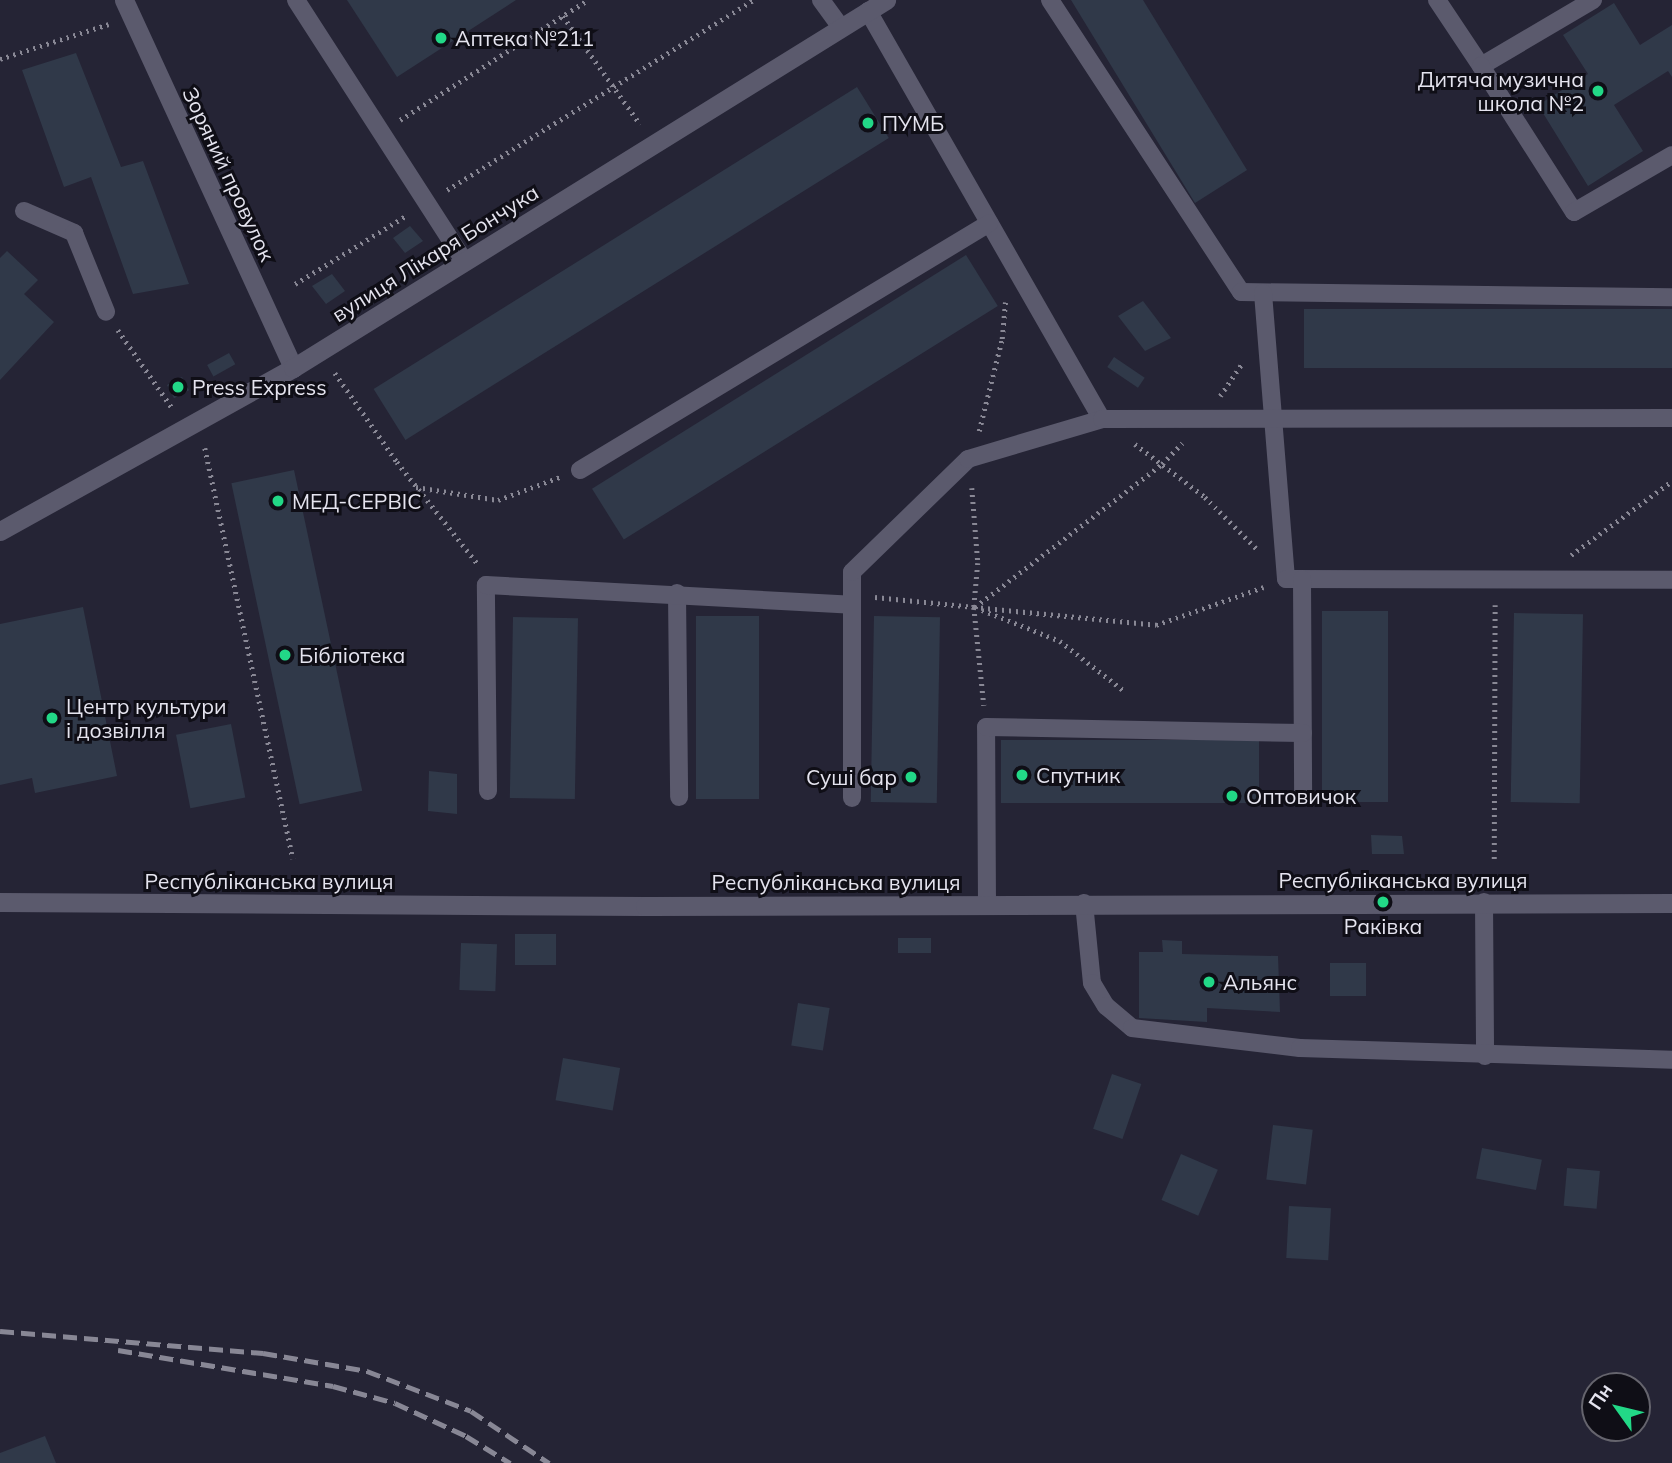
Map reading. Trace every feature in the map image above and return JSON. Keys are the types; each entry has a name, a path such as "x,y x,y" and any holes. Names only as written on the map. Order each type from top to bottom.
{"main road":[{"name":"вулиця Лікаря Бончука","path":"0,531 293,368 886,0"},
{"name":"Зоряний провулок","path":"128,9 293,368"},
{"name":"Республіканська вулиця","path":"0,902 1672,903"}],"lane":[{"path":"296,0 378,133 464,261"},
{"path":"821,0 841,28"},
{"path":"1050,0 1241,292 1672,296"},
{"path":"1437,0 1574,212 1672,155"},
{"path":"1481,66 1593,0"},
{"path":"868,11 1102,419"},
{"path":"24,211 74,233 106,312"},
{"path":"580,470 989,223"},
{"path":"1263,293 1273,418 1294,579 1303,733 1303,797"},
{"path":"852,798 852,572 968,459 1102,419 1672,418"},
{"path":"1294,579 1672,580"},
{"path":"488,791 486,584 851,599"},
{"path":"677,593 679,797"},
{"path":"987,904 986,727 1303,733"},
{"path":"1484,902 1485,1056"},
{"path":"1084,903 1092,983 1106,1006 1132,1028 1300,1048 1672,1060"}],"path":[{"path":"378,133 588,0"},
{"path":"295,284 754,0"},
{"path":"0,59 128,9"},
{"path":"563,16 641,124"},
{"path":"986,727 974,607 978,563 972,483 981,418 1002,339 1002,288"},
{"path":"106,312 173,410"},
{"path":"974,607 1162,464 1205,419 1265,328"},
{"path":"335,373 416,486 485,574"},
{"path":"851,599 974,607 1156,625 1294,579 1205,498 1102,419"},
{"path":"205,448 293,859"},
{"path":"416,486 498,500 580,470"},
{"path":"1538,579 1672,481"},
{"path":"1493,859 1495,579"},
{"path":"974,607 1060,641 1123,690"}],"building":[{"path":"347,0 516,0 397,77"},
{"path":"1071,0 1143,0 1247,170 1195,203"},
{"name":"Дитяча музична школа №2","path":"1614,3 1640,45 1672,25 1672,77 1668,71 1614,105 1643,151 1588,186 1538,105 1588,74 1563,35"},
{"path":"76,53 121,167 143,161 189,284 133,294 91,177 64,187 22,70"},
{"path":"857,87 889,138 405,440 374,389"},
{"path":"410,226 423,241 405,253 393,238"},
{"path":"7,251 38,280 24,294 54,322 0,380 0,258"},
{"path":"966,255 998,306 624,540 592,489"},
{"path":"332,274 345,291 326,304 312,286"},
{"path":"1143,301 1171,338 1145,351 1118,316"},
{"path":"1304,309 1672,309 1672,368 1304,368"},
{"path":"229,353 235,364 213,376 207,365"},
{"path":"1114,357 1145,378 1138,388 1107,367"},
{"name":"Press Express","path":"182,377 189,390 174,398 167,385"},
{"path":"294,470 362,791 300,804 231,483"},
{"name":"Центр культури і дозвілля","path":"83,607 117,776 35,793 32,778 0,785 0,624"},
{"path":"1322,611 1388,611 1388,802 1322,802"},
{"path":"1514,613 1583,614 1580,803 1511,802"},
{"path":"696,616 759,616 759,799 696,799"},
{"path":"874,616 940,617 937,803 871,802"},
{"path":"513,617 578,618 575,799 510,798"},
{"path":"231,724 245,798 190,808 176,735"},
{"path":"1001,740 1259,740 1259,803 1001,803"},
{"path":"429,771 457,774 457,814 428,811"},
{"path":"1371,835 1402,836 1404,854 1372,854"},
{"path":"515,934 556,934 556,965 515,965"},
{"path":"898,938 931,938 931,953 898,953"},
{"name":"Альянс","path":"1162,940 1182,941 1182,954 1278,956 1280,1012 1207,1008 1207,1022 1139,1018 1139,952 1163,952"},
{"path":"461,943 497,944 495,991 459,990"},
{"path":"1330,963 1366,963 1366,996 1330,996"},
{"path":"798,1003 830,1008 823,1050 791,1045"},
{"path":"563,1058 620,1068 613,1110 556,1100"},
{"path":"1112,1074 1141,1084 1122,1139 1093,1129"},
{"path":"1273,1125 1313,1130 1306,1184 1266,1180"},
{"path":"1482,1148 1542,1160 1536,1190 1476,1178"},
{"path":"1181,1154 1218,1170 1198,1216 1161,1200"},
{"path":"1567,1168 1600,1171 1597,1209 1564,1206"},
{"path":"1289,1206 1331,1208 1328,1260 1286,1258"},
{"path":"45,1436 56,1463 0,1463 0,1453"}],"railway":[{"path":"0,1331 263,1353 367,1371 471,1411 549,1463"},
{"path":"118,1350 333,1386 395,1403 466,1436 510,1463"}],"place":[{"name":"Аптека №211","path":"441,38"},
{"name":"Дитяча музична школа №2","path":"1598,91"},
{"name":"ПУМБ","path":"868,123"},
{"name":"Press Express","path":"178,387"},
{"name":"МЕД-СЕРВІС","path":"278,501"},
{"name":"Бібліотека","path":"285,655"},
{"name":"Центр культури і дозвілля","path":"52,718"},
{"name":"Спутник","path":"1022,775"},
{"name":"Суші бар","path":"911,777"},
{"name":"Оптовичок","path":"1232,796"},
{"name":"Раківка","path":"1383,902"},
{"name":"Альянс","path":"1209,982"}]}
